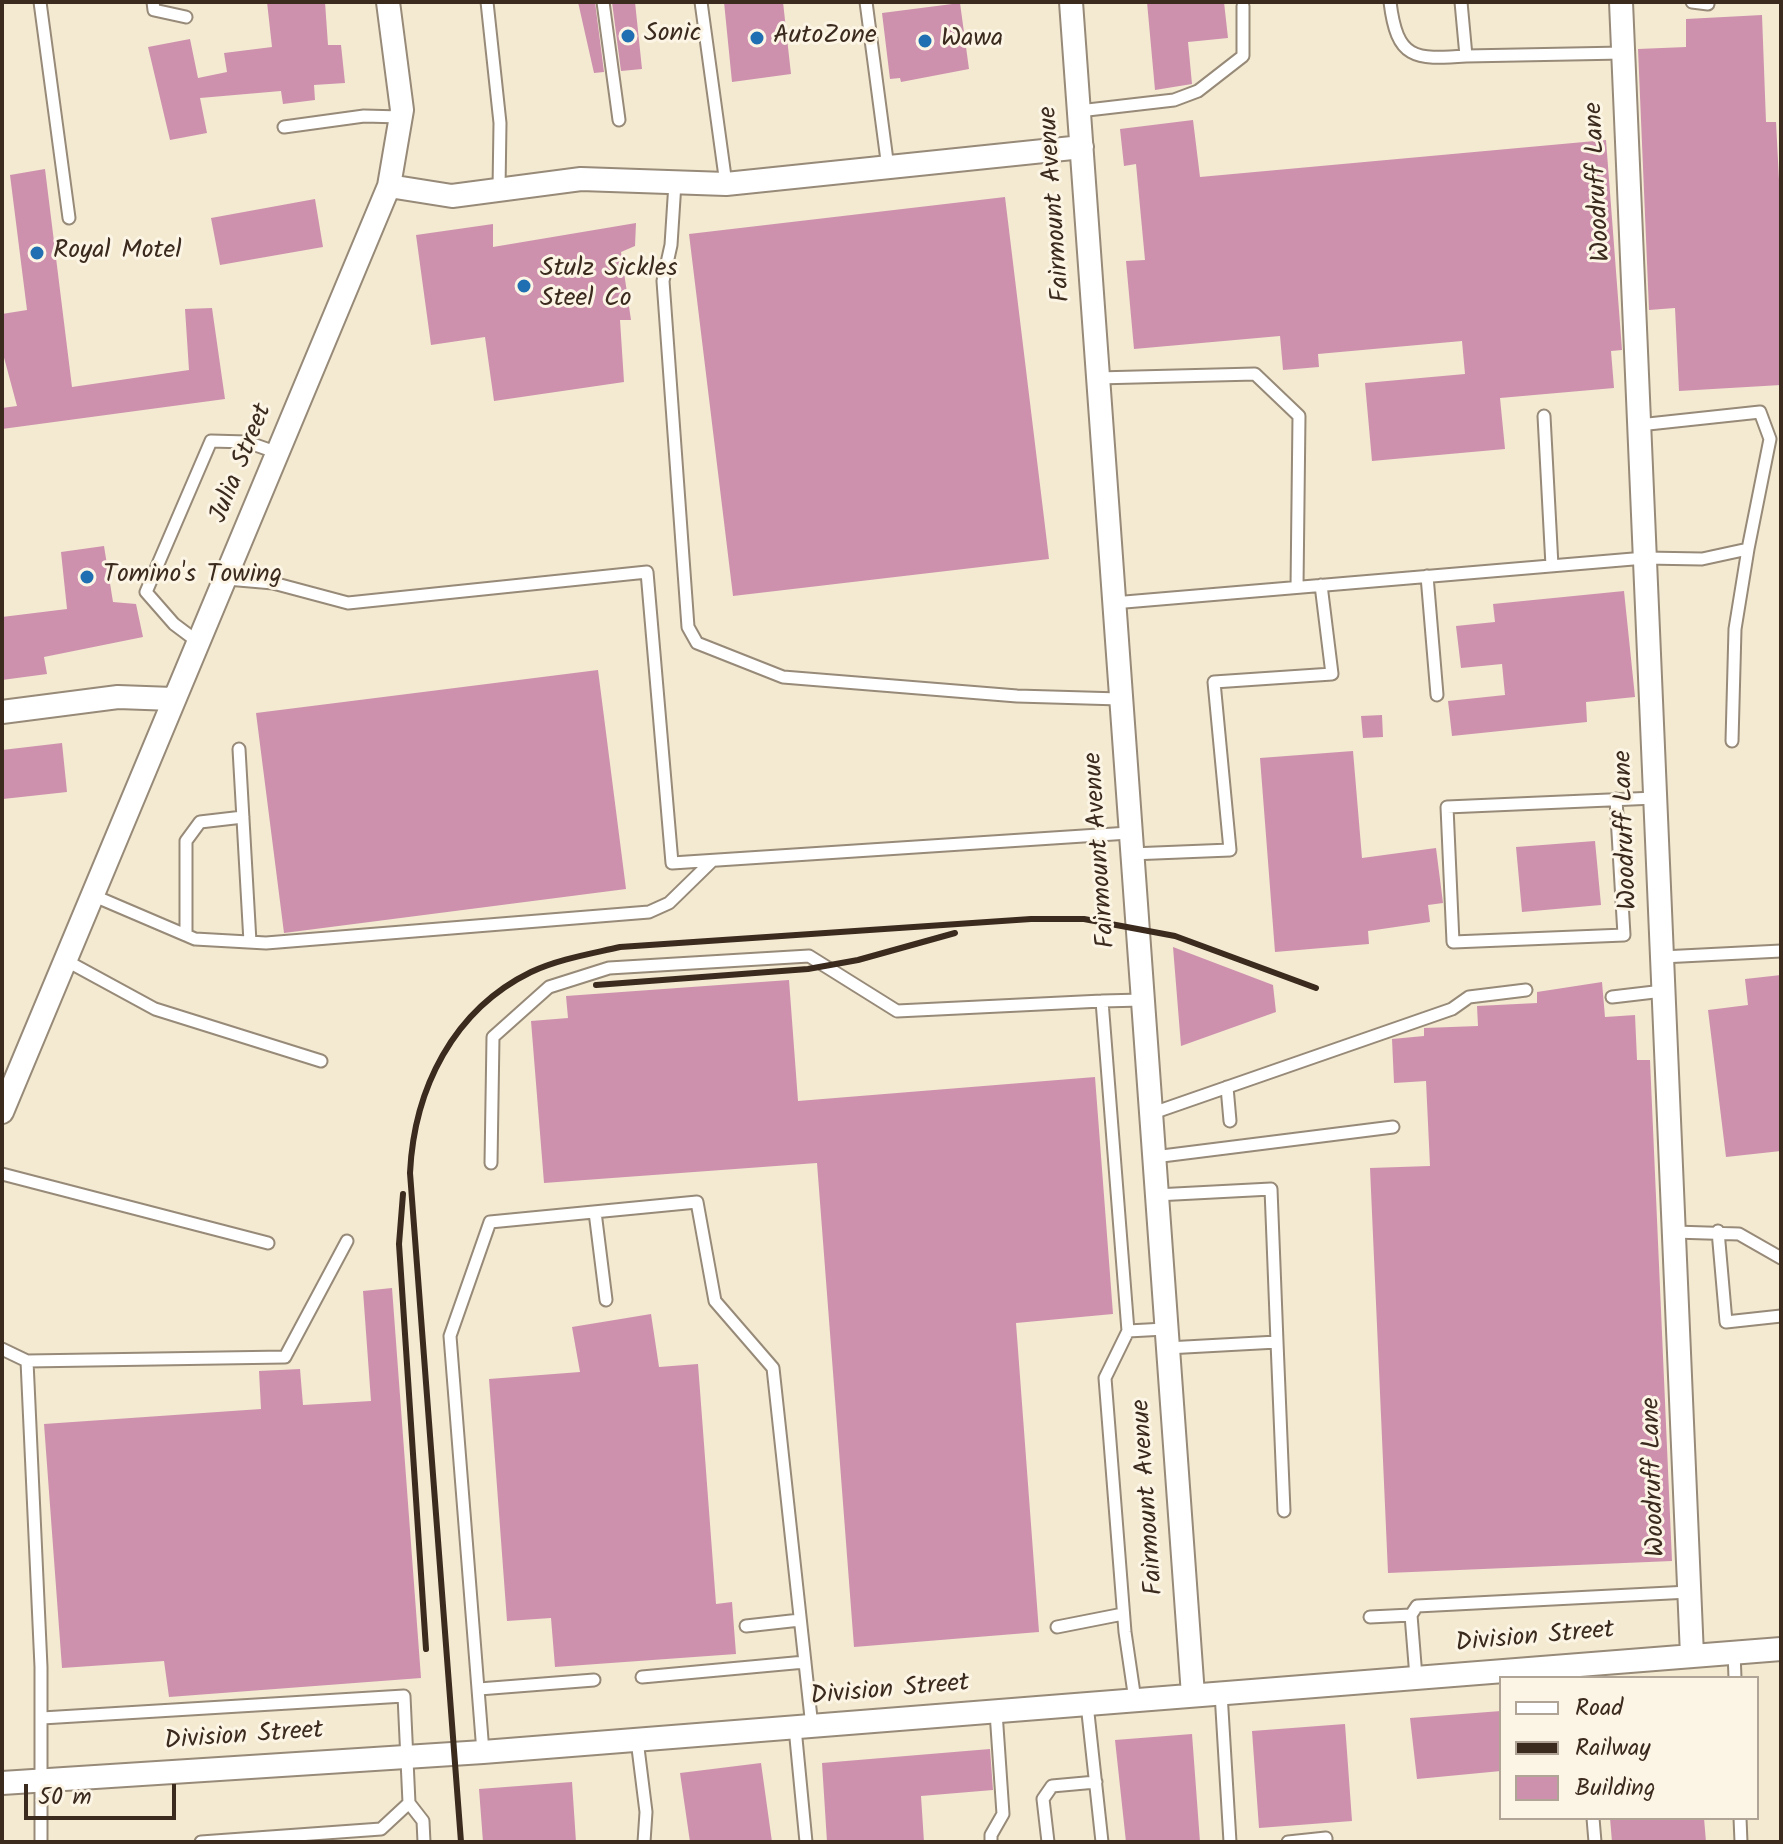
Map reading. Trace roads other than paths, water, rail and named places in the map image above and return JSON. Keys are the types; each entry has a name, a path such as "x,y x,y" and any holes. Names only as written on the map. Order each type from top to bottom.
{"street":[{"name":"Julia Street","path":"2,1112 389,186 401,117 388,2"},
{"name":"Fairmount Avenue","path":"1071,2 1193,1695"},
{"name":"Woodruff Lane","path":"1621,2 1692,1655"},
{"path":"389,186 452,196 581,179 638,178 675,183 726,184 1082,147"},
{"path":"2,712 118,697 173,699"},
{"name":"Division Street","path":"2,1783 483,1752 1416,1677 1582,1670 1692,1655 1781,1649"}],"lane":[{"path":"40,2 69,218"},
{"path":"153,2 154,10 186,17"},
{"path":"487,2 500,123 499,189"},
{"path":"603,2 619,120"},
{"path":"701,2 726,184"},
{"path":"866,2 888,168"},
{"path":"1390,2 1401,46 1425,59 1623,53"},
{"path":"1461,2 1466,56"},
{"path":"1692,2 1708,4"},
{"path":"1079,111 1174,100 1198,91 1243,56 1243,6"},
{"path":"284,127 364,116 401,117"},
{"path":"675,183 671,245 663,281 688,627 697,643 783,677 1017,696 1120,699"},
{"path":"1097,378 1255,374 1299,416 1297,587"},
{"path":"1639,425 1760,412 1770,439 1735,629 1732,741"},
{"path":"1544,416 1552,566"},
{"path":"198,642 174,624 146,592 211,441 247,442 278,453"},
{"path":"1113,603 1645,558 1702,559 1748,549"},
{"path":"227,579 273,583 348,603 647,572 672,863 1130,844 1230,850 1214,682 1332,674 1321,585"},
{"path":"1427,576 1437,695"},
{"path":"239,749 250,942"},
{"path":"1616,799 1624,935 1453,942 1447,807 1616,799 1655,798"},
{"path":"186,935 186,841 200,822 243,817"},
{"path":"92,895 195,939 250,942 649,912 669,903 712,861"},
{"path":"1662,957 1781,951"},
{"path":"491,1163 493,1037 549,987 609,968 809,956 897,1011 1142,1000"},
{"path":"65,960 155,1009 321,1061"},
{"path":"1150,1114 1452,1009 1469,997 1526,990"},
{"path":"1612,997 1663,991"},
{"path":"1102,1001 1128,1331 1105,1378 1123,1614 1135,1700"},
{"path":"1227,1087 1230,1121"},
{"path":"1153,1157 1393,1127"},
{"path":"2,1174 268,1243"},
{"path":"1156,1195 1271,1189 1284,1511"},
{"path":"483,1752 450,1336 490,1222 697,1202 715,1301 773,1368 805,1662 806,1842"},
{"path":"595,1212 606,1300"},
{"path":"1674,1232 1718,1231 1751,1238 1781,1258"},
{"path":"1718,1231 1726,1322 1781,1316"},
{"path":"2,1349 27,1361 285,1357 347,1241"},
{"path":"1128,1331 1166,1338 1277,1342"},
{"path":"27,1361 42,1718 38,1780 41,1842"},
{"path":"1416,1677 1411,1615 1417,1606 1689,1592"},
{"path":"1057,1627 1123,1614"},
{"path":"1370,1617 1411,1615"},
{"path":"746,1626 800,1620"},
{"path":"1734,1652 1735,1676"},
{"path":"642,1677 805,1662"},
{"path":"479,1689 594,1680"},
{"path":"1221,1693 1230,1842"},
{"path":"42,1718 404,1696 409,1803 423,1821 424,1842"},
{"path":"1087,1704 1102,1842"},
{"path":"991,1842 991,1835 1003,1814 996,1712"},
{"path":"637,1740 646,1812 644,1842"},
{"path":"1048,1842 1043,1799 1052,1786 1096,1782"},
{"path":"201,1842 381,1829 409,1803"},
{"path":"1593,1820 1595,1842"},
{"path":"1740,1820 1741,1842"},
{"path":"1288,1842 1326,1838 1326,1842"}],"railway":[{"path":"461,1842 410,1173 413,1142 429,1083 459,1030 480,1008 504,988 542,967 620,947 1031,919 1084,919 1175,936 1316,988"},
{"path":"596,985 808,969 858,960 955,933"},
{"path":"403,1194 399,1244 426,1649"}],"place":[{"name":"Sonic","path":"628,36"},
{"name":"AutoZone","path":"757,38"},
{"name":"Wawa","path":"925,41"},
{"name":"Royal Motel","path":"37,253"},
{"name":"Stulz Sickles Steel Co","path":"524,286"},
{"name":"Tomino's Towing","path":"87,577"}]}
